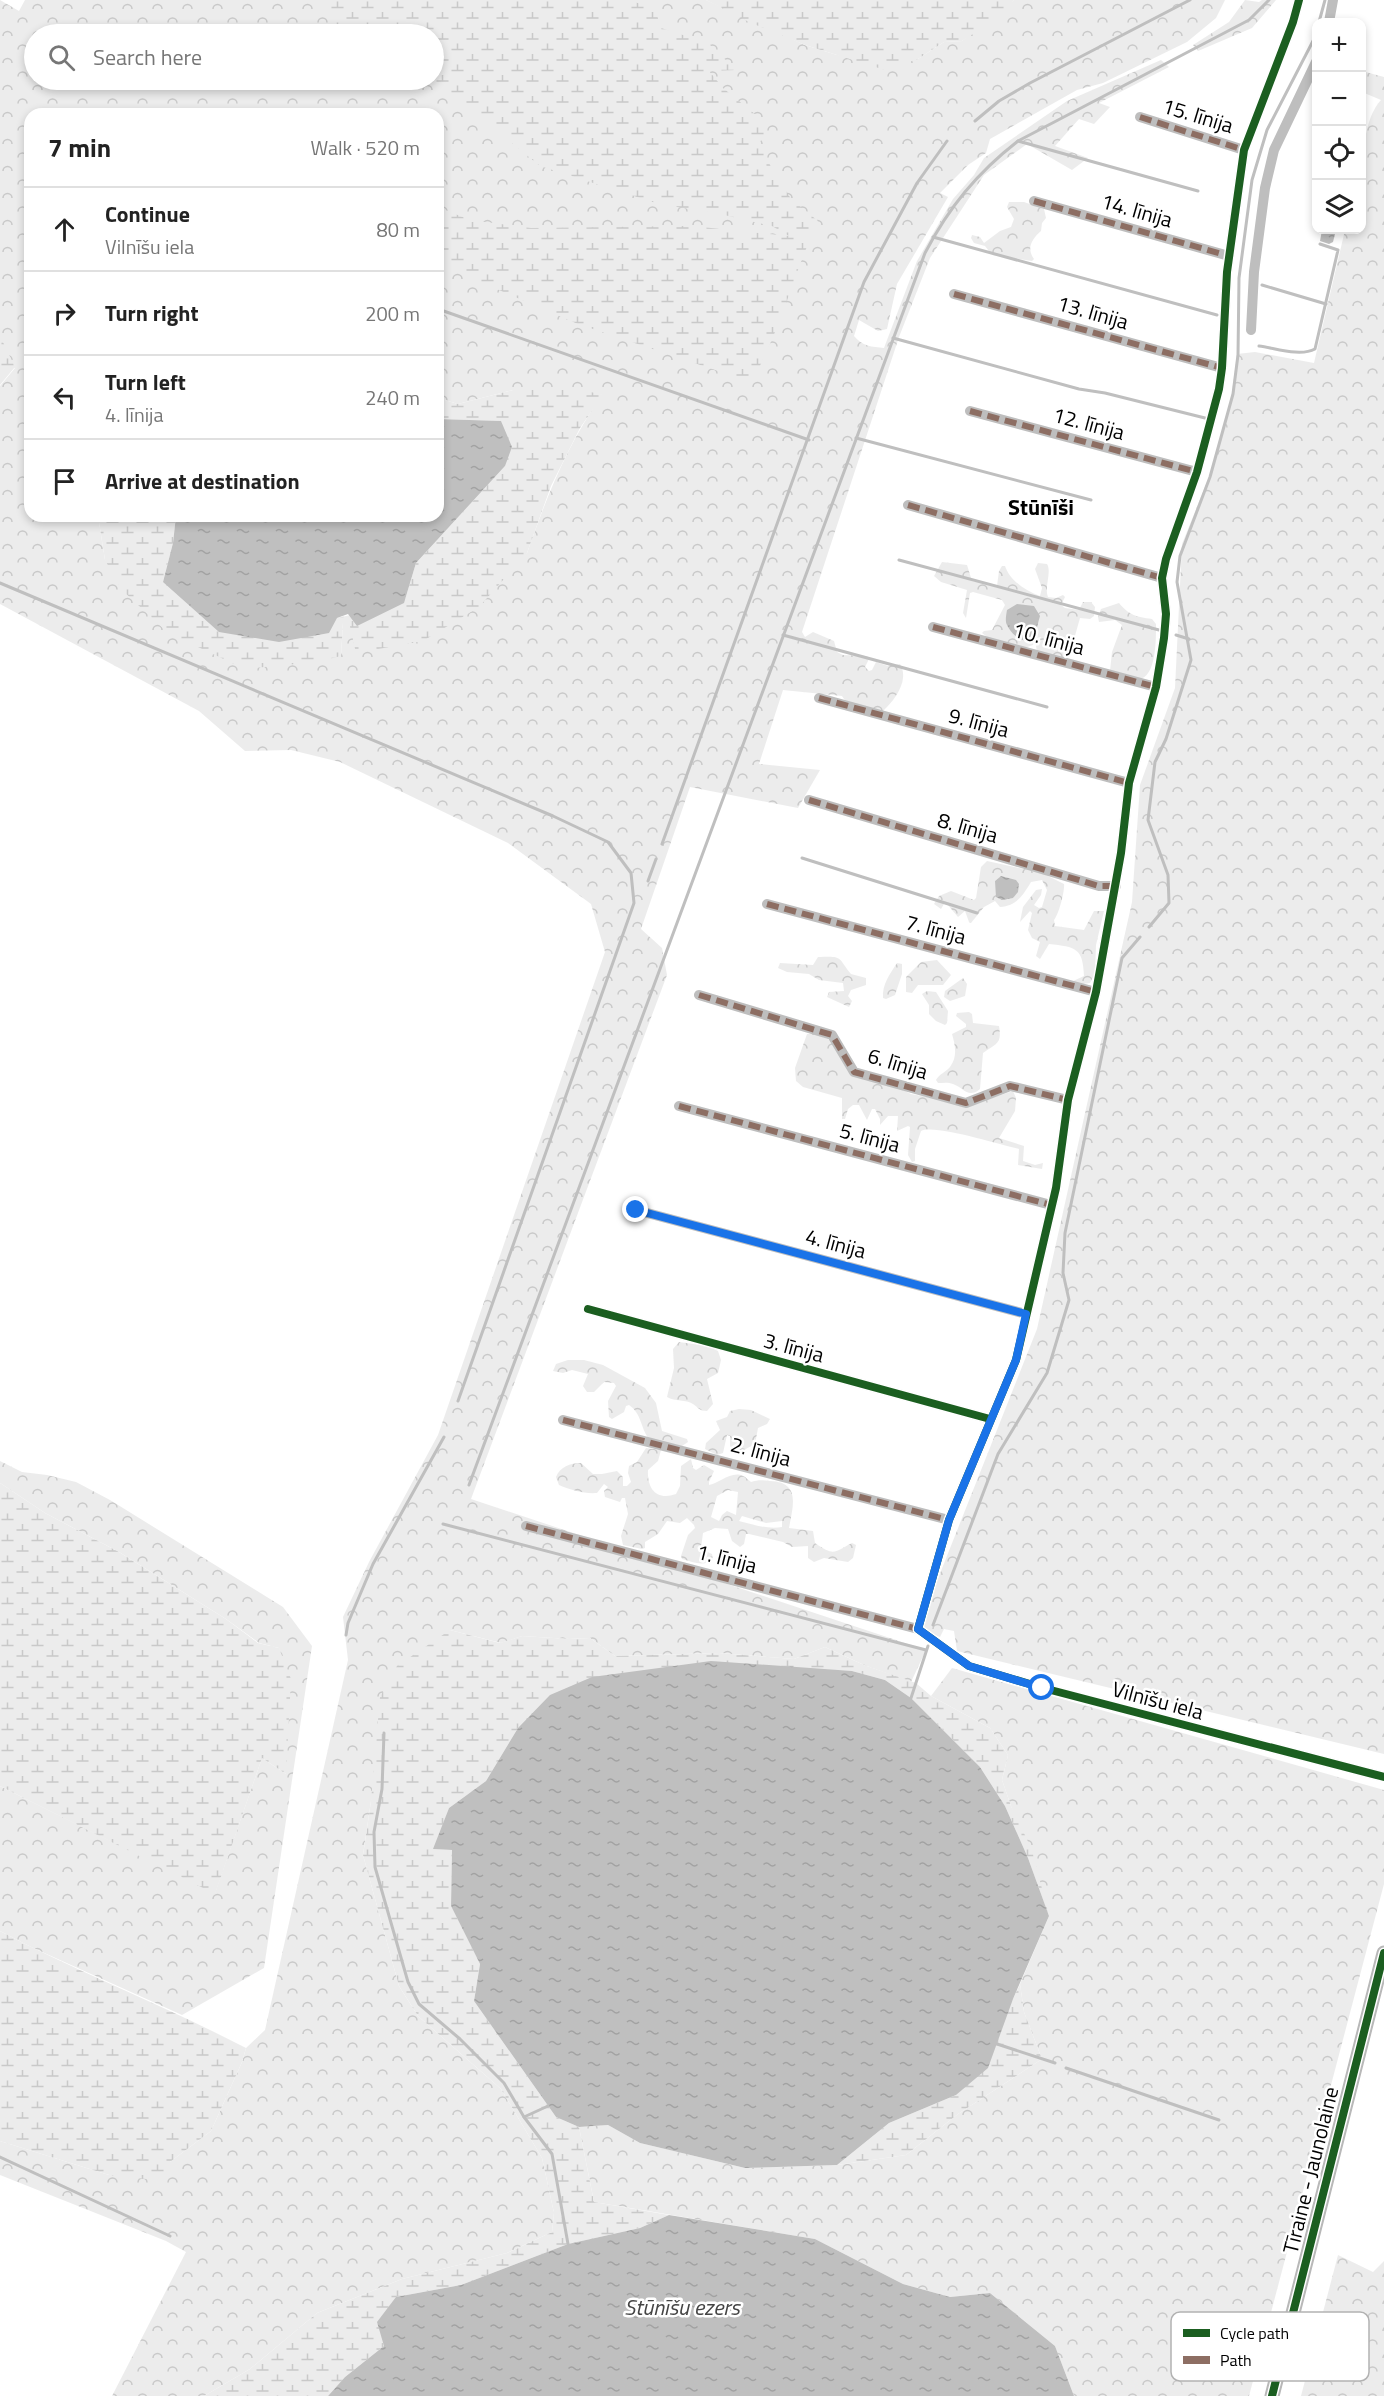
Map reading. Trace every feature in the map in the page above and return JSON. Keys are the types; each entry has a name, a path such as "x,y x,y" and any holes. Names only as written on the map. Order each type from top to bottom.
{"main road":[{"name":"Tīraine - Jaunolaine","path":"1293,2312 1384,1953"},
{"name":"Tīraine - Jaunolaine","path":"1272,2396 1276,2381"}],"street":[{"path":"918,1629 949,1520 1016,1360 1056,1188 1068,1100 1096,992 1116,886 1128,802 1128,783 1156,687 1166,614 1162,578 1166,559 1197,472 1214,414 1222,368 1229,256 1244,150 1293,22 1299,0"},
{"path":"1330,18 1333,0"},
{"path":"1251,330 1254,272 1265,188 1274,150 1312,72"},
{"name":"15. līnija","path":"1140,117 1244,150"},
{"name":"14. līnija","path":"1034,201 1229,256"},
{"name":"13. līnija","path":"954,294 1222,368"},
{"name":"12. līnija","path":"970,411 1197,472"},
{"path":"908,505 1162,578"},
{"name":"10. līnija","path":"933,627 1156,687"},
{"name":"9. līnija","path":"819,698 1128,783"},
{"name":"8. līnija","path":"809,800 1099,886 1116,886"},
{"name":"7. līnija","path":"767,904 1096,992"},
{"name":"6. līnija","path":"699,995 832,1035 854,1072 966,1103 1010,1086 1068,1100"},
{"name":"5. līnija","path":"679,1106 1051,1205"},
{"name":"4. līnija","path":"636,1210 1026,1314"},
{"name":"3. līnija","path":"588,1309 990,1419"},
{"name":"2. līnija","path":"563,1420 949,1520"},
{"name":"1. līnija","path":"526,1526 918,1629"},
{"name":"Vilnīšu iela","path":"918,1629 969,1666 1032,1685 1384,1777"}],"green space":[{"path":"0,0 19,11 25,0 706,0 805,45 837,55 918,59 944,42 962,41 1014,0 1225,0 1216,18 1187,42 1103,83 1077,90 990,139 986,153 968,165 940,193 948,197 897,284 887,329 878,331 859,320 854,336 864,344 884,348 917,261 953,199 974,175 984,158 1067,101 1161,60 1169,67 1099,103 1110,107 1094,124 1079,119 1055,146 1088,158 1072,170 1027,144 984,175 930,258 899,337 802,632 805,637 813,632 834,641 837,652 843,655 867,656 869,659 865,667 869,671 876,662 888,666 900,664 903,670 902,683 892,702 883,711 846,702 842,696 783,690 759,764 820,770 798,808 690,787 641,929 662,948 667,975 471,1499 926,1650 911,1682 864,1665 825,1647 794,1659 719,1653 615,1656 590,1638 522,1636 501,1643 450,1630 371,1801 363,1855 399,1986 418,2016 501,2089 542,2158 554,2213 552,2232 507,2253 402,2279 317,2313 250,2369 204,2396 112,2396 186,2252 166,2241 0,2175 0,2141 109,2175 170,2162 211,2131 246,2048 265,2030 348,1660 343,1617 369,1562 438,1435 605,952 591,904 508,843 340,762 291,750 245,751 199,711 0,604 0,386 15,368 0,363"},
{"path":"325,0 629,0 655,9 661,28 708,43 736,70 709,71 723,88 756,115 765,134 760,142 770,165 791,199 818,221 771,343 751,382 578,324 444,267 444,209 470,220 531,228 692,226 789,236 772,226 720,214 659,204 540,166 444,89 444,24 332,24"},
{"path":"706,0 1014,0 993,21 962,41 944,42 918,59 885,70 805,45 749,22"},
{"path":"1245,0 1259,2 1276,0 1252,28 1198,51 1193,45 1229,22"},
{"path":"1366,72 1384,77 1384,1754 957,1651 954,1631 944,1629 940,1637 918,1629 1037,1329 1132,902 1140,785 1175,688 1182,544 1215,462 1232,393 1237,354 1255,352 1314,363 1344,234 1366,234 1366,134 1373,111 1381,100 1366,94"},
{"path":"1009,202 1024,202 1044,209 1046,218 1042,223 1041,231 1030,247 1034,259 1032,261 992,255 985,246 974,243 971,238 972,235 980,237 984,243 1000,231 1011,227 1014,219 1007,207"},
{"path":"0,336 15,367 0,385"},
{"path":"566,386 603,395 580,428 551,486 527,553 479,607 423,641 356,653 349,622 343,622 341,656 316,662 245,669 168,633 122,590 105,560 99,522 175,522 173,543 163,582 337,618 404,603 416,563 505,466 501,421 444,419 444,400 458,404 513,390"},
{"path":"942,562 967,565 972,581 997,586 999,571 1002,566 1005,566 1019,585 1040,596 1042,588 1035,569 1038,563 1047,564 1048,597 1056,598 1063,595 1065,597 1061,605 1065,608 1079,610 1083,602 1091,602 1095,607 1094,616 1090,619 1080,618 1067,658 1037,652 1036,646 1041,637 1036,638 1033,645 1024,648 987,637 982,633 992,630 1005,605 1002,600 970,593 966,618 963,613 967,590 941,582 934,576"},
{"path":"1119,603 1130,613 1152,619 1156,624 1152,665 1144,677 1138,679 1110,671 1112,652 1122,625 1115,620 1099,622 1098,617 1101,609"},
{"path":"987,861 1042,873 1064,884 1058,913 1054,920 1055,926 1084,930 1094,911 1104,911 1096,945 1095,973 1090,983 1076,985 1071,982 1084,976 1080,954 1066,946 1049,944 1040,959 1036,956 1040,942 1032,938 1028,930 1032,913 1030,911 1020,922 1023,907 1036,890 1042,889 1034,905 1042,907 1047,890 1042,880 1031,882 1022,895 1011,904 1000,907 995,901 984,907 971,923 965,911 958,917 947,904 944,904 941,909 934,904 939,896 951,891 974,900 981,867","holes":["1001,876 1010,879 1019,887 1013,898 995,881"]},
{"path":"818,957 836,957 851,974 866,978 866,985 851,990 848,996 852,1001 849,1007 827,997 829,992 844,991 843,983 819,980 809,974 787,972 778,968 780,963 813,965"},
{"path":"937,960 951,975 943,985 918,985 912,993 906,992 906,977 921,962"},
{"path":"897,963 902,964 902,974 895,995 883,998 885,984"},
{"path":"963,978 967,984 965,996 950,1001 944,997 945,991"},
{"path":"927,991 936,992 948,1011 945,1025 936,1021 929,1014 929,1005 922,994"},
{"path":"957,1013 972,1014 973,1023 999,1026 1000,1032 999,1040 995,1045 983,1053 980,1089 972,1093 951,1083 938,1083 936,1080 950,1067 954,1059 955,1046 952,1034 966,1027 966,1024 956,1016"},
{"path":"807,1034 815,1034 830,1040 864,1080 893,1085 911,1094 970,1105 1013,1091 1016,1098 1015,1111 999,1138 1024,1146 1023,1161 1035,1165 1043,1163 1042,1169 1018,1165 1019,1149 940,1130 921,1131 915,1149 915,1161 912,1162 908,1155 910,1127 897,1131 898,1116 888,1116 880,1125 875,1109 872,1109 867,1120 859,1105 853,1105 848,1109 845,1119 842,1119 842,1098 803,1087 796,1081 795,1068"},
{"path":"679,1342 708,1346 718,1351 721,1360 718,1373 707,1379 713,1404 707,1411 701,1410 690,1402 667,1397 674,1368 673,1349"},
{"path":"568,1360 584,1360 603,1365 645,1388 656,1403 662,1431 687,1439 688,1442 682,1446 649,1439 639,1417 629,1405 626,1406 624,1412 612,1419 609,1417 608,1401 616,1386 614,1383 604,1382 594,1392 587,1392 583,1386 588,1374 572,1370 563,1373 553,1371 556,1364"},
{"path":"751,1410 770,1419 767,1424 758,1428 755,1444 744,1450 734,1451 730,1446 730,1436 727,1435 723,1453 717,1455 705,1449 706,1443 720,1430 716,1421 727,1417 730,1411"},
{"path":"646,1448 661,1450 658,1461 648,1470 648,1476 654,1491 663,1496 676,1494 680,1486 681,1466 691,1459 693,1468 696,1470 704,1465 714,1471 709,1485 734,1475 744,1476 751,1482 762,1480 780,1482 787,1486 793,1497 789,1528 813,1531 815,1543 831,1552 838,1551 852,1543 856,1545 853,1558 848,1562 824,1558 814,1562 808,1558 808,1546 792,1547 783,1542 749,1534 746,1534 744,1544 740,1547 732,1541 728,1529 715,1528 703,1533 701,1548 712,1554 713,1560 702,1564 682,1559 681,1556 688,1535 695,1528 687,1518 680,1523 667,1521 658,1534 645,1542 645,1548 623,1545 621,1536 628,1514 625,1498 622,1498 620,1502 605,1497 604,1491 608,1487 604,1484 597,1493 573,1490 559,1485 556,1477 566,1466 581,1463 593,1474 617,1471 623,1477 623,1486 627,1486 631,1482 628,1473 629,1466 637,1462","holes":["728,1490 738,1492 736,1515 727,1511 719,1521 711,1517 717,1496","742,1516 766,1523 782,1521 782,1527 766,1527 739,1521"]},
{"path":"0,1461 22,1472 76,1482 110,1500 283,1607 312,1646 264,1968 182,2015 0,1931 0,1786 215,1893 262,1758 286,1774 279,1648 259,1643 226,1619 119,1552 45,1513 0,1483"},
{"path":"0,1483 45,1513 119,1552 226,1619 258,1643 279,1648 291,1679 286,1774 262,1758 215,1894 0,1786"},
{"path":"450,1630 500,1643 522,1636 590,1638 615,1656 719,1653 794,1659 825,1647 864,1665 916,1683 931,1696 990,1728 1008,1755 1002,1780 1011,1806 1032,1850 1049,1916 1028,1858 1005,1806 980,1767 911,1698 885,1680 852,1671 773,1667 518,1728 486,1781 449,1808 434,1849 452,1850 451,1906 480,1964 474,2001 556,2117 579,2127 594,2202 669,2215 640,2228 568,2244 461,2285 396,2297 384,2346 345,2377 328,2396 204,2396 250,2369 317,2313 402,2279 507,2253 552,2232 554,2213 542,2158 501,2089 418,2016 399,1986 363,1855 371,1801 380,1697 397,1666"},
{"path":"952,1668 1384,1790 1384,1884 1271,2312 1171,2312 1171,2381 1253,2381 1249,2396 1074,2396 1055,2346 990,2293 950,2297 903,2284 815,2239 594,2202 579,2127 608,2125 640,2143 745,2168 837,2165 906,2155 958,2114 1042,2059 1024,2012 1020,1984 1049,1916 1002,1780 1008,1755 990,1728 931,1696"},
{"path":"0,1931 246,2048 211,2131 170,2162 165,2181 109,2175 0,2141"},
{"path":"1020,1984 1024,2012 1042,2059 958,2114 906,2155 837,2165 889,2123 956,2095"},
{"path":"1338,2255 1373,2272 1384,2261 1384,2396 1301,2396 1305,2381 1369,2381 1369,2312 1323,2312"}],"water":[{"path":"1321,234 1335,234 1333,242 1329,244 1320,241"},
{"path":"444,419 501,421 512,447 505,466 416,563 404,603 357,626 348,614 337,618 329,633 279,642 219,632 163,582 173,543 175,522 444,522"},
{"path":"1017,604 1034,606 1040,616 1034,636 1027,641 1015,636 1006,623 1007,610"},
{"path":"1001,876 1016,880 1019,884 1018,892 1013,898 1002,900 996,897 995,881"},
{"path":"711,1661 852,1671 885,1680 911,1698 980,1767 1005,1806 1028,1858 1049,1916 1013,1999 988,2068 956,2095 889,2123 837,2165 745,2168 640,2143 608,2125 579,2127 556,2117 474,2001 480,1964 451,1906 452,1850 433,1849 449,1808 486,1781 518,1728 550,1695 592,1677"},
{"name":"Stūnīšu ezers","path":"669,2215 815,2239 903,2284 950,2297 990,2293 1055,2346 1074,2396 328,2396 345,2377 384,2346 377,2322 396,2297 461,2285 568,2244 640,2228"}],"waterway":[{"path":"975,121 999,101 1030,83 1190,0"},
{"path":"469,1485 925,253 934,236 954,206 977,178 1018,141 1249,20 1269,0"},
{"path":"1320,18 1325,0"},
{"path":"1149,927 1169,903 1168,875 1148,820 1155,762 1166,739 1191,660 1177,582 1180,556 1210,477 1233,394 1238,355 1239,278 1252,180 1267,130 1312,43"},
{"path":"662,844 864,282 917,183 947,141"},
{"path":"1018,141 1198,191"},
{"path":"933,237 1217,315"},
{"path":"1259,346 1295,352 1315,349 1338,250 1320,244"},
{"path":"1262,285 1326,304"},
{"path":"444,311 809,440"},
{"path":"893,338 1079,389 1105,393 1205,418"},
{"path":"856,438 1091,500"},
{"path":"899,560 1159,630"},
{"path":"0,583 553,816 608,842 631,873 634,903 458,1401"},
{"path":"783,635 1047,707"},
{"path":"1176,635 1189,639"},
{"path":"802,858 977,913"},
{"path":"648,881 656,859"},
{"path":"933,1625 998,1454 1047,1373 1069,1300 1063,1273 1065,1233 1122,958 1140,937"},
{"path":"346,1635 348,1623 373,1564 444,1437"},
{"path":"443,1524 926,1650"},
{"path":"911,1698 928,1646"},
{"path":"384,1733 382,1789 374,1832 375,1867 408,1982 419,2004 460,2039 504,2083 524,2117"},
{"path":"997,2044 1055,2063"},
{"path":"1066,2068 1219,2120"},
{"path":"548,2106 524,2117 552,2154 568,2244"},
{"path":"0,2157 170,2236"}],"marked path":[{"path":"1140,117 1244,150"},
{"path":"1034,201 1229,256"},
{"path":"954,294 1222,368"},
{"path":"970,411 1197,472"},
{"path":"908,505 1162,578"},
{"path":"933,627 1156,687"},
{"path":"819,698 1129,783"},
{"path":"809,800 1099,886 1116,886"},
{"path":"767,904 1096,992"},
{"path":"699,995 832,1035 854,1072 966,1103 1010,1086 1068,1100"},
{"path":"679,1106 1051,1205"},
{"path":"636,1210 1026,1314"},
{"path":"563,1420 949,1520"},
{"path":"526,1526 918,1629"}],"cycle path":[{"path":"1299,0 1293,22 1244,150 1227,272 1219,389 1197,472 1166,559 1162,578 1166,614 1156,687 1129,783 1121,853 1096,992 1068,1100 1056,1188 1016,1360 949,1520 918,1629 969,1666 1043,1688 1384,1777"},
{"path":"588,1309 990,1419"},
{"path":"1293,2312 1384,1953"},
{"path":"1272,2396 1276,2381"}],"district":[{"name":"Stūnīši","path":"1041,507"}],"route":[{"path":"636,1210 1026,1314 1016,1360 949,1520 918,1629 969,1666 1042,1688"}]}
